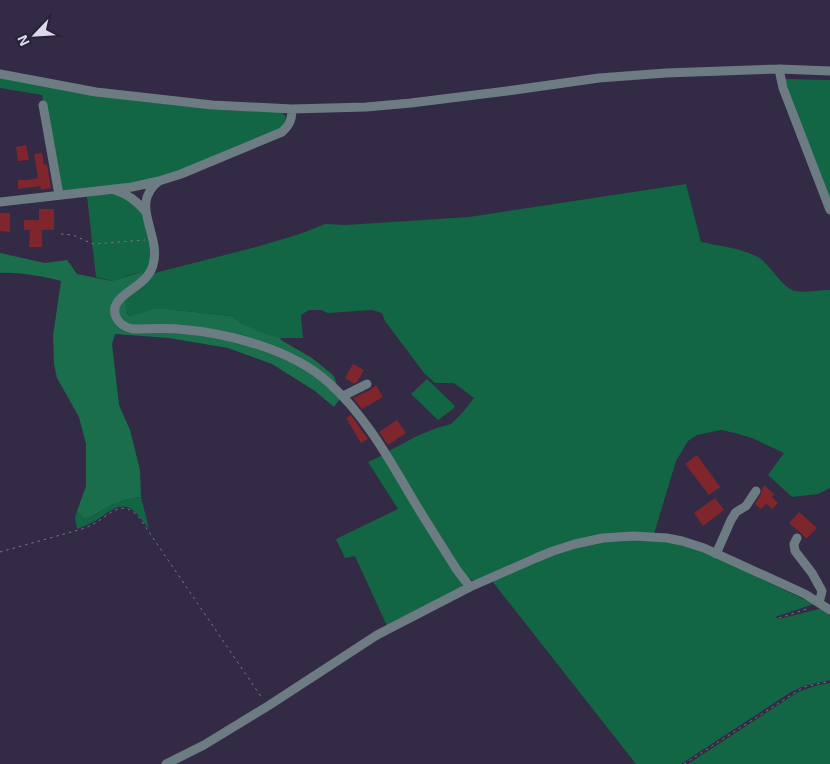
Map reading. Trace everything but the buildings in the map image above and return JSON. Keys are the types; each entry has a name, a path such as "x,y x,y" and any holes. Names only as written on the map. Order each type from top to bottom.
{"street":[{"path":"0,74 96,92 212,105 292,109 366,107 411,103 507,92 599,78 666,73 779,69 830,71"},
{"path":"779,69 783,88 830,210"},
{"path":"43,105 61,195"},
{"path":"0,202 132,187 181,174 282,132 291,122 292,109"},
{"path":"159,181 154,185 146,200 145,211 154,248 150,272 140,284 121,297 116,305 116,318 122,325 133,329 195,331 248,342 292,359 328,382 342,396 378,441 457,570 470,587"},
{"path":"112,190 127,195 145,211"},
{"path":"342,396 367,384"},
{"path":"716,554 736,512 746,506 756,491"},
{"path":"166,764 204,745 268,706 377,635 470,587 553,551 575,544 603,538 633,536 667,538 691,543 805,594 830,610"},
{"path":"797,538 794,544 795,551 822,590 819,603"}],"path":[{"path":"61,234 73,235 93,244 142,241 152,238"},
{"path":"0,552 82,529 90,526 115,509 125,508 131,510 154,540 268,706"},
{"path":"779,618 816,606 819,603"},
{"path":"684,764 804,687 830,681"}],"green space":[{"path":"0,77 104,97 219,110 281,112 286,120 280,130 170,175 147,181 61,192 42,95 0,88"},
{"path":"785,79 830,80 830,206 786,90"},
{"path":"686,184 701,242 738,249 758,257 763,260 786,286 795,291 830,290 830,488 818,494 792,497 768,475 784,453 752,438 721,430 697,435 688,441 676,461 654,534 606,534 475,581 467,578 387,452 417,436 451,424 474,398 454,383 435,383 424,373 385,321 382,313 372,310 328,313 321,310 309,310 301,315 303,338 280,338 271,337 243,324 231,316 166,309 143,312 131,316 126,312 122,299 151,274 256,247 300,234 325,224 346,225 469,217"},
{"path":"114,193 128,199 140,209 150,234 151,264 140,280 144,271 113,281 96,277 87,196"},
{"path":"0,253 45,263 67,260 77,274 112,281 144,271 140,280 122,299 126,305 126,312 130,316 154,309 166,309 231,316 243,324 280,338 312,358 334,376 341,397 334,407 315,391 272,364 228,348 169,338 115,334 112,344 119,405 130,430 140,470 141,497 119,502 87,519 83,518 77,511 86,486 86,444 79,417 57,378 54,364 53,336 61,281 15,273 0,273"},
{"path":"427,379 455,406 438,420 411,394"},
{"path":"383,455 462,583 462,589 387,626 355,556 345,558 336,539 398,509 368,462"},
{"path":"141,497 149,529 134,511 129,508 119,507 77,529 75,518 77,511 83,518 87,519 119,502"},
{"path":"613,540 656,540 705,552 814,604 775,617 779,619 823,608 830,616 830,680 804,686 791,692 681,764 636,764 492,581 545,557 571,548"},
{"path":"830,683 830,764 688,764 798,692"}]}
